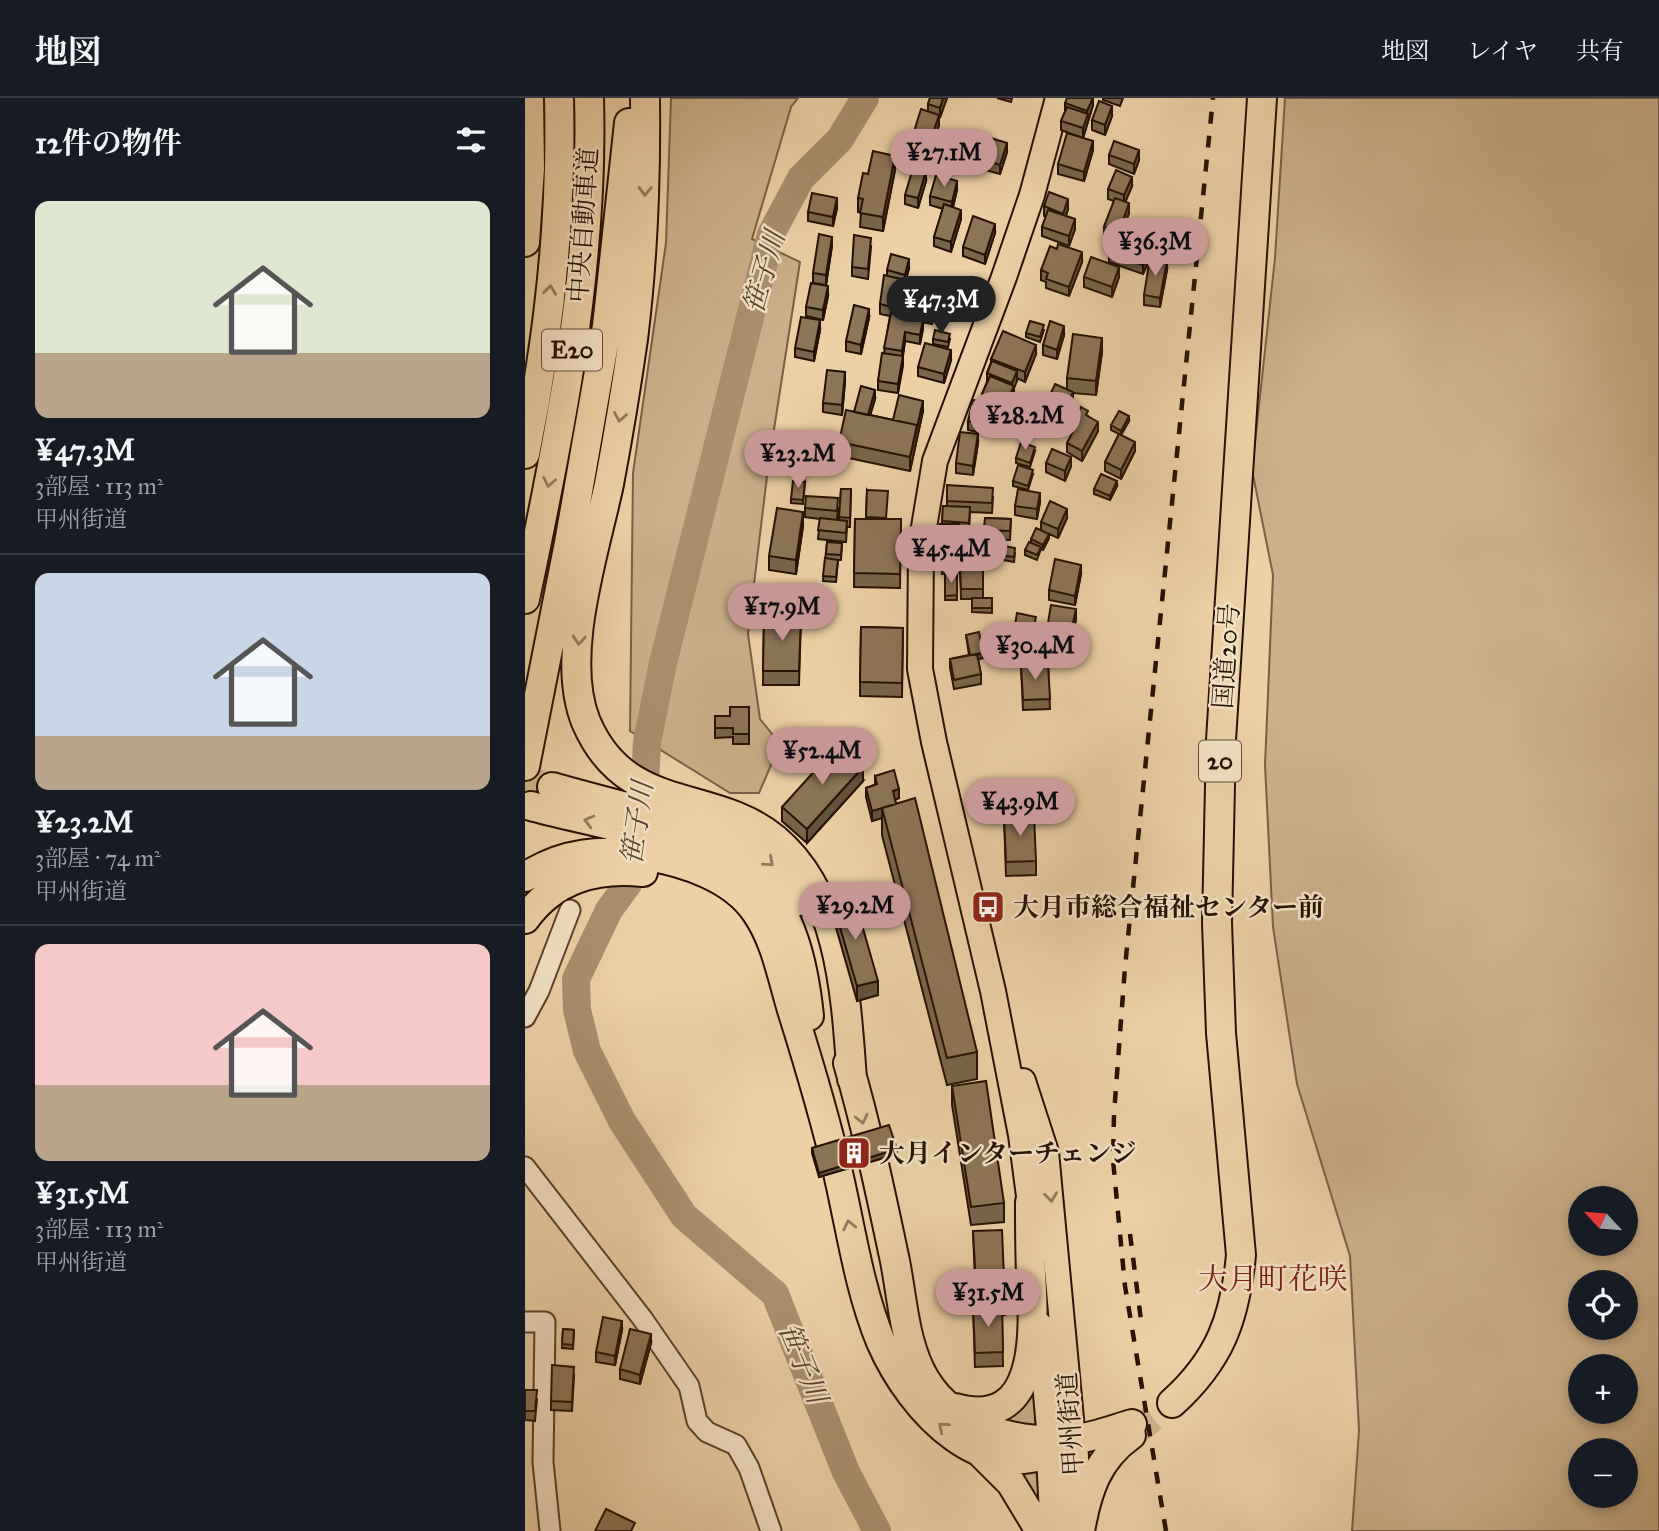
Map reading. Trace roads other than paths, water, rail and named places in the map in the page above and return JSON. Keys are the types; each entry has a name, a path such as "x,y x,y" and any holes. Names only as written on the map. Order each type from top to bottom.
{"highway":[{"path":"525,242 530,168 529,98"},
{"name":"中央自動車道","path":"525,454 547,312 557,216 559,98"},
{"name":"中央自動車道","path":"525,599 555,450 580,299 587,219 589,98"},
{"path":"525,766 589,435 621,216 630,98"},
{"path":"645,98 645,206 633,338 578,644 579,696 585,720 609,760 627,775 667,796 703,849 730,902 757,934 816,1088"},
{"name":"国道20号","path":"1172,1404 1205,1368 1229,1324 1238,1292 1241,1255 1221,1034 1218,830 1220,740 1262,98"},
{"path":"550,799 703,849 753,873 780,906 803,977 816,1088 868,1303 881,1342 913,1398 952,1435 979,1452 1011,1483 1040,1531"},
{"path":"525,877 565,869 594,852 703,849 755,826 774,838 806,874 827,921 847,1002 852,1079 895,1260 911,1347 921,1371 933,1390 967,1420 1000,1435 1058,1445"},
{"path":"525,919 552,890 565,869"},
{"path":"949,1406 966,1411 995,1409 1007,1401 1027,1376 1034,1331 1030,1202"},
{"path":"979,1452 1008,1460 1026,1461 1058,1445 1131,1429 1113,1447 1093,1476 1079,1531"},
{"name":"甲州街道","path":"1055,1531 1058,1445"},
{"name":"甲州街道","path":"1058,1445 1079,1531"}],"main road":[{"name":"甲州街道","path":"1058,98 1032,195 935,461 922,545 921,669 934,742 993,990 1021,1135 1058,1445"},
{"name":"甲州街道","path":"993,990 1046,1152 1058,1445"}],"street":[{"path":"525,1017 539,991 570,911"},
{"path":"526,1176 642,1318 689,1386 697,1421 707,1432 736,1445 748,1468 771,1531"},
{"path":"525,1322 545,1322 543,1462 550,1531"}],"waterway":[{"name":"笹子川","path":"644,806 647,742 663,663 771,234 801,178 840,139 865,98"},
{"name":"笹子川","path":"640,850 628,884 609,910 576,979 577,1010 587,1051 622,1121 684,1216 775,1294 846,1472 877,1531"}],"tunnel":[{"path":"525,780 552,787"},
{"path":"1131,1435 1172,1403"}],"railway":[{"path":"1166,1531 1125,1286 1113,1160 1114,1114 1125,967 1213,98"},
{"path":"1130,1234 1142,1328"}],"place":[{"name":"大月市総合福祉センター前","path":"988,907"},
{"name":"大月インターチェンジ","path":"854,1153"}],"district":[{"name":"大月町花咲","path":"1273,1279"}]}
